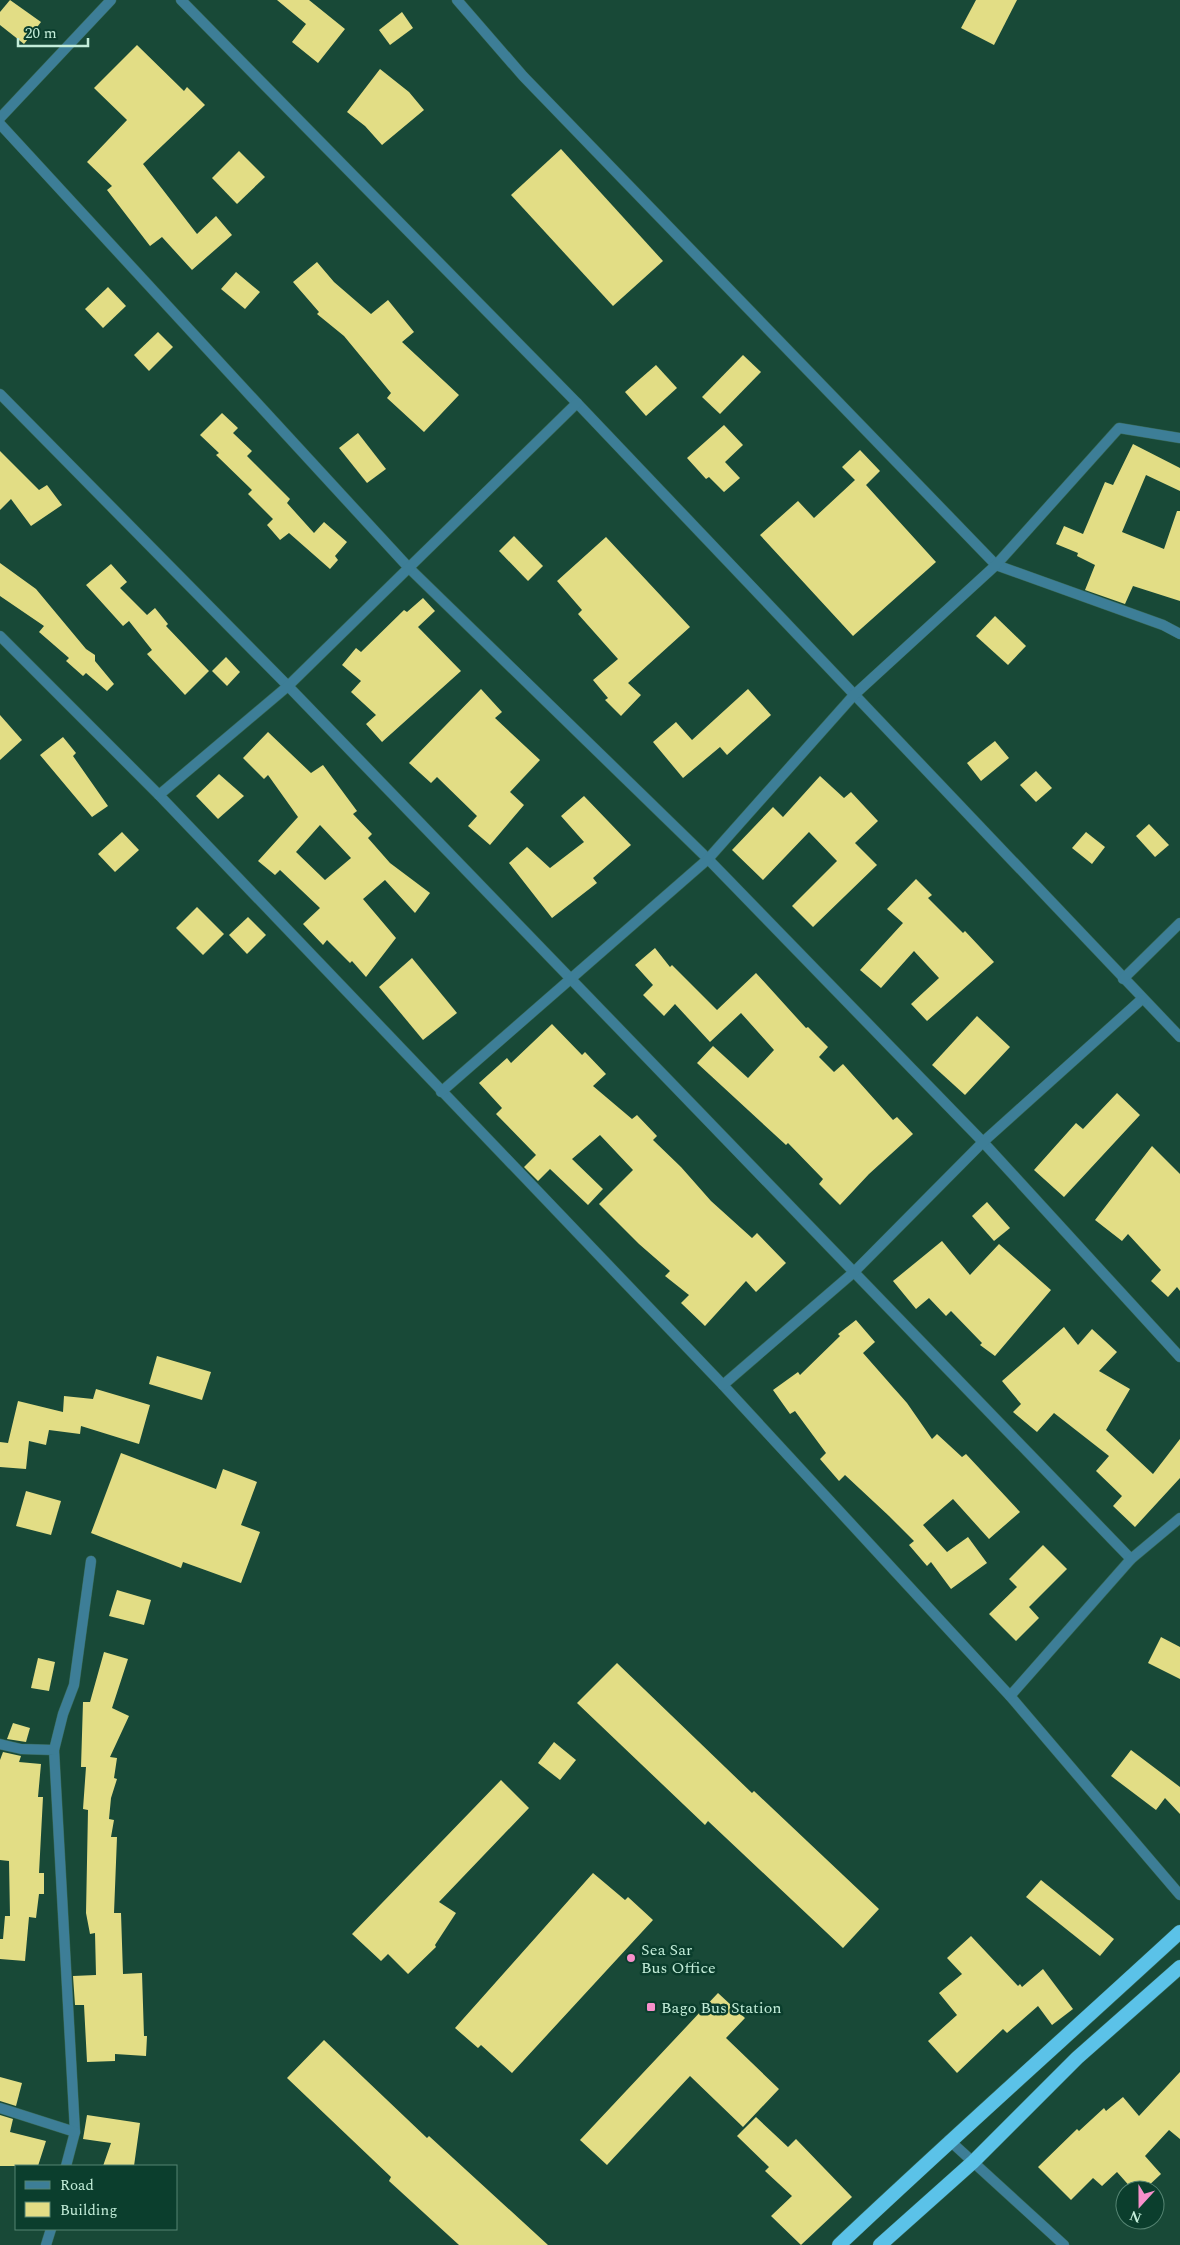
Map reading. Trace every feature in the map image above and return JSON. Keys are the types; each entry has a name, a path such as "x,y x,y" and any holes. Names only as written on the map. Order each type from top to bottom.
{"highway":[{"path":"839,2245 949,2140 1054,2048 1180,1932"},
{"path":"880,2245 973,2162 1077,2058 1180,1967"}],"street":[{"path":"0,118 111,0"},
{"path":"181,0 577,403 1180,1037"},
{"path":"457,0 523,76 996,565 1163,625 1180,634"},
{"path":"0,124 409,568 708,859 982,1142 1180,1357"},
{"path":"0,394 288,686 1131,1559"},
{"path":"159,795 288,686 577,403"},
{"path":"441,1092 708,859 854,695 996,565 1119,428 1180,438"},
{"path":"0,636 159,795 723,1385 1010,1696 1180,1895"},
{"path":"1124,979 1180,923"},
{"path":"723,1385 854,1272 982,1142 1142,999"},
{"path":"1010,1696 1131,1559 1180,1518"},
{"path":"66,2165 75,2132 54,1750 63,1714 74,1685 91,1561"},
{"path":"0,1744 21,1749 54,1750"},
{"path":"0,2108 75,2132"},
{"path":"949,2140 1064,2245"},
{"path":"46,2245 50,2230"}],"building":[{"path":"10,0 41,22 24,44 0,25 0,12"},
{"path":"277,0 309,0 345,29 318,63 292,42 306,24"},
{"path":"976,0 1017,0 994,45 961,28"},
{"path":"402,12 413,28 390,45 379,30"},
{"path":"137,45 184,91 187,87 205,105 143,164 197,234 216,216 232,235 192,270 162,237 150,246 107,190 112,186 87,162 127,120 94,88"},
{"path":"380,69 409,92 424,110 382,145 365,126 347,112"},
{"path":"561,149 663,261 613,306 511,195"},
{"path":"239,151 265,177 237,204 212,178"},
{"path":"317,262 334,282 371,314 388,300 414,332 402,342 459,395 424,432 387,398 391,393 344,336 317,314 319,312 293,282"},
{"path":"236,272 260,292 245,309 221,289"},
{"path":"108,287 126,306 103,328 85,309"},
{"path":"158,332 173,347 149,371 134,355"},
{"path":"743,355 761,372 720,414 702,397"},
{"path":"656,365 677,388 646,416 625,392"},
{"path":"222,413 238,428 233,433 252,451 247,456 290,499 287,503 314,533 324,522 347,542 335,556 338,560 330,569 289,533 280,540 267,525 273,519 248,494 252,490 216,455 219,453 200,435"},
{"path":"724,425 743,445 725,462 740,478 724,492 709,477 706,479 687,458"},
{"path":"358,433 386,469 367,483 339,448"},
{"path":"1133,444 1180,468 1180,491 1146,475 1122,532 1164,549 1177,511 1180,511 1180,601 1133,586 1125,604 1085,590 1095,565 1077,556 1078,553 1056,544 1064,526 1083,534 1105,482 1113,485"},
{"path":"860,450 880,471 866,485 936,562 853,636 760,535 798,501 814,518 855,480 842,467"},
{"path":"0,451 39,490 47,485 62,505 31,526 11,499 0,510"},
{"path":"514,536 543,566 528,581 499,551"},
{"path":"606,537 690,627 628,683 641,695 621,716 605,700 608,698 593,680 618,659 578,614 582,610 557,581"},
{"path":"0,563 36,589 86,649 95,655 95,661 114,684 107,691 86,673 83,676 66,661 69,658 39,632 44,626 0,596"},
{"path":"111,564 127,582 120,588 147,615 155,608 168,624 166,626 209,671 185,695 147,654 152,650 129,621 123,626 86,585"},
{"path":"423,598 435,611 418,627 461,671 382,742 366,724 376,715 351,692 361,681 342,665 356,648 361,652 404,610 407,612"},
{"path":"995,616 1026,646 1008,665 976,636"},
{"path":"226,657 240,672 227,686 212,671"},
{"path":"481,689 502,712 495,718 540,760 510,792 524,805 490,845 468,826 477,816 437,777 431,783 409,763"},
{"path":"748,689 771,715 727,755 720,747 683,778 653,742 676,722 692,740"},
{"path":"0,715 22,740 0,760"},
{"path":"268,732 311,773 323,765 357,811 353,814 372,834 368,838 390,863 430,893 415,913 385,880 363,899 396,938 366,977 352,961 350,963 327,940 323,945 303,924 320,908 280,870 275,875 258,861 298,817 268,775 264,779 243,758","holes":["320,825 351,858 325,880 296,852"]},
{"path":"63,737 76,753 73,756 108,806 92,817 40,755"},
{"path":"995,741 1009,758 981,781 967,763"},
{"path":"1036,771 1052,788 1036,802 1020,785"},
{"path":"219,774 244,796 218,819 196,796"},
{"path":"820,776 844,798 851,792 878,821 855,843 877,865 813,927 792,906 837,861 809,832 763,880 732,850 773,807 783,817"},
{"path":"584,796 631,845 593,878 597,883 552,918 509,863 527,847 550,868 584,842 561,816"},
{"path":"1149,824 1169,845 1155,857 1136,836"},
{"path":"122,832 139,850 115,872 98,854"},
{"path":"1086,832 1105,847 1092,864 1072,848"},
{"path":"916,879 932,895 928,898 963,933 965,931 994,962 927,1021 911,1004 939,978 914,951 881,988 860,970 903,923 887,909"},
{"path":"197,907 224,934 203,955 176,928"},
{"path":"248,917 266,935 247,954 229,935"},
{"path":"655,948 670,967 672,965 717,1010 756,973 806,1028 808,1027 828,1047 819,1057 834,1072 843,1064 893,1120 897,1117 913,1134 869,1174 840,1205 819,1184 823,1179 788,1143 786,1145 697,1063 713,1046 748,1078 774,1050 741,1013 710,1042 675,1004 664,1016 643,995 653,985 635,965"},
{"path":"412,958 457,1013 423,1040 379,987"},
{"path":"977,1016 1010,1047 965,1095 932,1065"},
{"path":"552,1024 582,1055 585,1052 606,1074 593,1086 632,1119 637,1115 657,1136 653,1140 681,1167 711,1201 752,1238 757,1233 786,1263 756,1292 746,1281 705,1326 681,1303 689,1295 665,1276 670,1271 639,1244 599,1204 633,1170 600,1135 572,1159 603,1189 588,1205 550,1169 538,1181 524,1167 536,1155 496,1114 502,1108 479,1083 507,1058 511,1063"},
{"path":"1117,1093 1140,1115 1064,1197 1034,1170 1076,1123 1083,1129"},
{"path":"1152,1146 1180,1174 1180,1291 1177,1287 1168,1297 1151,1281 1161,1270 1128,1234 1122,1241 1095,1220"},
{"path":"987,1202 1010,1228 994,1241 972,1216"},
{"path":"942,1241 970,1275 999,1244 1051,1290 995,1356 980,1345 982,1343 951,1311 946,1316 929,1298 916,1309 893,1281"},
{"path":"856,1320 875,1342 863,1353 907,1403 932,1439 937,1434 962,1457 966,1454 1020,1512 989,1539 953,1499 923,1525 947,1552 968,1537 987,1563 951,1589 931,1562 927,1566 909,1545 914,1541 889,1516 845,1475 839,1481 820,1459 826,1453 795,1411 790,1414 773,1390 798,1372 800,1375 840,1336 838,1334"},
{"path":"1064,1327 1078,1345 1092,1329 1117,1352 1099,1371 1130,1389 1106,1430 1153,1474 1180,1439 1180,1478 1135,1527 1113,1506 1122,1496 1096,1471 1109,1456 1054,1413 1037,1432 1013,1412 1021,1404 1002,1381"},
{"path":"157,1356 211,1372 202,1400 149,1384"},
{"path":"96,1389 150,1405 139,1444 81,1426 80,1434 49,1430 46,1445 29,1441 26,1469 0,1467 0,1442 8,1443 18,1401 63,1412 64,1396 93,1399"},
{"path":"121,1453 216,1489 223,1469 257,1482 241,1525 260,1532 241,1583 183,1562 181,1568 91,1533"},
{"path":"26,1491 61,1501 51,1535 16,1526"},
{"path":"1043,1545 1067,1569 1029,1607 1039,1618 1016,1641 989,1614 1017,1587 1009,1579"},
{"path":"117,1590 151,1600 144,1625 109,1616"},
{"path":"1161,1637 1180,1647 1180,1679 1148,1663"},
{"path":"104,1652 128,1659 112,1708 129,1716 110,1757 117,1758 114,1778 117,1779 111,1798 109,1819 114,1820 111,1837 117,1837 114,1913 121,1913 123,1974 142,1973 144,2036 147,2036 146,2056 115,2054 115,2061 87,2062 84,2005 75,2005 73,1976 96,1975 95,1933 90,1934 86,1913 88,1810 83,1809 86,1767 81,1767 83,1702 90,1702"},
{"path":"38,1658 55,1662 49,1691 31,1688"},
{"path":"617,1663 752,1793 754,1791 879,1909 843,1948 708,1821 705,1825 577,1703"},
{"path":"13,1723 30,1728 26,1742 7,1739"},
{"path":"554,1742 576,1760 560,1780 538,1763"},
{"path":"1131,1750 1180,1787 1180,1814 1165,1798 1156,1810 1111,1776"},
{"path":"3,1752 21,1756 19,1762 41,1764 38,1797 43,1797 39,1873 44,1873 44,1894 39,1894 36,1918 29,1917 25,1961 0,1959 0,1939 3,1939 5,1916 10,1916 9,1861 0,1860 0,1760"},
{"path":"501,1780 529,1808 439,1902 456,1913 435,1945 436,1947 408,1974 388,1954 381,1961 352,1934"},
{"path":"593,1873 625,1900 628,1897 653,1920 512,2073 481,2045 478,2048 455,2028"},
{"path":"1041,1880 1114,1939 1100,1956 1026,1897"},
{"path":"971,1936 1018,1986 1020,1984 1022,1987 1043,1969 1073,2009 1052,2025 1038,2006 1007,2033 1003,2029 957,2073 928,2041 957,2015 939,1993 962,1974 947,1958"},
{"path":"718,1993 745,2018 726,2038 779,2089 743,2127 690,2076 607,2165 580,2140"},
{"path":"324,2040 427,2138 429,2136 548,2245 459,2245 389,2181 391,2177 287,2078"},
{"path":"1180,2072 1180,2139 1169,2130 1145,2156 1161,2174 1155,2180 1124,2180 1117,2172 1102,2186 1093,2178 1071,2200 1038,2167 1077,2129 1079,2131 1104,2108 1106,2111 1123,2097 1139,2116"},
{"path":"0,2077 22,2083 16,2106 0,2101"},
{"path":"0,2115 13,2119 10,2132 46,2141 38,2165 0,2166"},
{"path":"87,2115 140,2123 134,2165 103,2165 111,2143 83,2139"},
{"path":"756,2117 788,2147 796,2139 852,2197 801,2245 771,2216 792,2196 765,2171 769,2167 737,2136"}],"place":[{"name":"Sea Sar Bus Office","path":"631,1958"},
{"name":"Bago Bus Station","path":"651,2007"}]}
